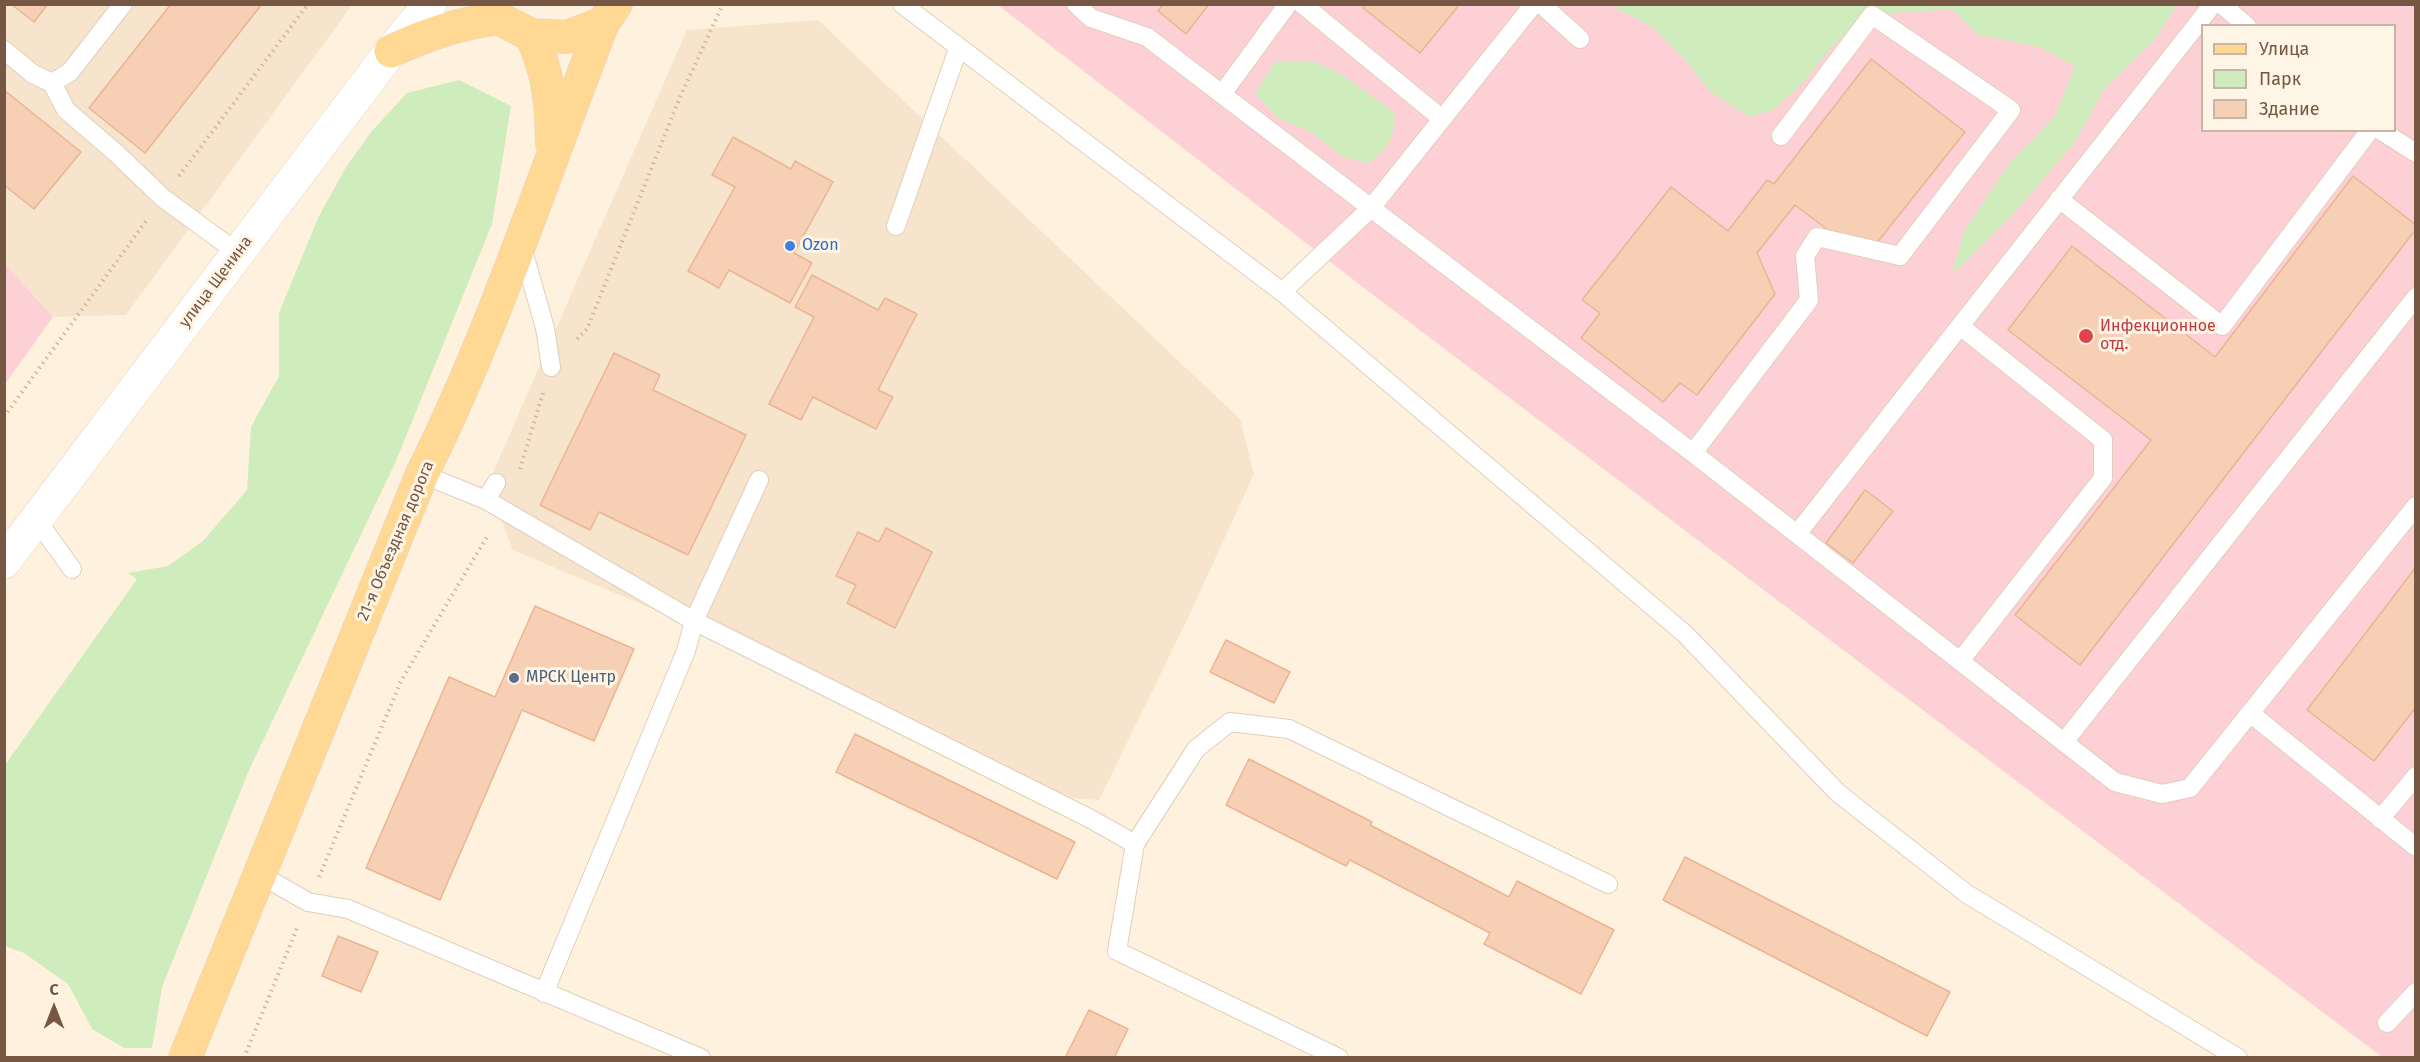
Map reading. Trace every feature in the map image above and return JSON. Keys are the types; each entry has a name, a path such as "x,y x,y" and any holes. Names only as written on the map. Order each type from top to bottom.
{"main road":[{"name":"улица Щенина","path":"4,562 391,51 430,4"},
{"path":"391,51 429,33 467,23 495,11 531,35 567,37 609,14"},
{"name":"21-я Объездная дорога","path":"185,1058 422,474 451,416 521,243 552,153 609,14"},
{"path":"531,35 543,61 551,101 552,153"}],"lane":[{"path":"52,83 70,72 123,4"},
{"path":"902,4 958,49 1282,292 1685,633 1838,793 1967,894 2238,1058"},
{"path":"1076,4 1091,18 1147,37 1693,453 2115,782 2162,794 2190,788 2415,506"},
{"path":"1222,94 1288,4"},
{"path":"1302,4 1442,118"},
{"path":"1282,292 1371,208 1534,4"},
{"path":"1541,4 1580,39"},
{"path":"1797,534 2213,4"},
{"path":"2221,4 2245,24"},
{"path":"1693,453 1809,300 1805,256 1816,237 1900,256 2011,110 1872,15 1781,135"},
{"path":"896,226 958,49"},
{"path":"4,50 33,74 52,83 66,110 163,198 238,253"},
{"path":"2059,199 2222,326 2368,132"},
{"path":"2383,132 2415,153"},
{"path":"521,243 545,328 551,367"},
{"path":"2064,742 2415,297"},
{"path":"1960,326 2103,440 2103,478 1960,661"},
{"path":"422,474 486,500 694,621 1078,813 1135,844"},
{"path":"544,993 686,651 694,621 759,480"},
{"path":"486,500 496,483"},
{"path":"37,520 72,569"},
{"path":"2250,713 2415,847"},
{"path":"1339,1058 1117,951 1135,844 1196,749 1230,722 1289,729 1608,884"},
{"path":"2380,819 2415,776"},
{"path":"259,874 308,902 348,909 701,1058"},
{"path":"2387,1023 2415,992"}],"shaded area":[{"path":"5,5 352,5 126,315 53,317 5,264"},
{"path":"998,5 2415,5 2415,1057 2382,1057 1368,291"},
{"path":"818,20 1240,419 1254,474 1188,618 1099,800 1022,794 740,646 513,550 487,486 687,30"},
{"path":"5,264 53,317 5,384"}],"green space":[{"path":"1610,5 2177,5 2154,40 2103,91 2075,142 2015,212 1952,275 1964,231 2011,161 2055,116 2075,66 2039,47 1976,34 1952,9 1864,15 1832,47 1801,85 1773,110 1749,117 1709,91 1685,59 1654,28"},
{"path":"1275,62 1315,62 1343,75 1395,113 1392,136 1385,148 1367,163 1343,157 1311,132 1279,119 1255,94"},
{"path":"459,80 511,106 492,224 396,461 249,770 162,987 152,1048 124,1048 92,1029 68,984 24,953 5,946 5,765 137,579 128,573 168,566 203,541 247,490 251,427 279,376 279,313 318,218 346,167 372,131 407,93"}],"building":[{"path":"11,4 48,4 34,22"},
{"path":"171,4 262,4 145,153 89,108"},
{"path":"1163,4 1209,4 1186,34 1158,11"},
{"path":"1365,4 1460,4 1420,53 1363,8"},
{"path":"1871,59 1965,132 1865,258 1795,205 1757,253 1775,294 1697,395 1680,383 1663,402 1581,338 1600,313 1582,300 1671,187 1728,231 1767,180 1774,184"},
{"path":"4,90 81,152 34,209 4,185"},
{"path":"733,137 791,169 795,161 833,182 794,253 812,263 790,303 729,270 719,288 688,271 735,187 712,175"},
{"path":"2353,176 2416,225 2416,229 2080,665 2015,615 2151,440 2008,330 2072,246 2215,357"},
{"path":"812,275 878,310 885,298 917,314 878,390 893,397 876,429 813,397 801,420 769,404 814,317 795,307"},
{"path":"614,353 660,375 653,390 746,435 688,555 599,512 590,530 540,505"},
{"path":"1865,490 1893,511 1853,563 1826,543"},
{"path":"886,528 932,552 895,628 847,603 856,585 836,576 858,532 879,542"},
{"path":"2416,567 2416,707 2374,761 2307,710"},
{"path":"535,606 634,649 594,741 522,710 440,900 366,868 449,677 495,697"},
{"path":"1226,640 1290,672 1274,703 1210,672"},
{"path":"855,734 1075,842 1057,879 836,772"},
{"path":"1249,759 1372,822 1370,825 1509,897 1517,881 1614,930 1581,994 1484,944 1490,933 1350,860 1346,866 1226,805"},
{"path":"1685,857 1950,992 1927,1036 1663,900"},
{"path":"338,936 378,952 361,992 322,976"},
{"path":"1089,1010 1128,1029 1114,1058 1065,1058"}],"place":[{"name":"Ozon","path":"790,246"},
{"name":"Инфекционное отд.","path":"2086,336"},
{"name":"МРСК Центр","path":"514,678"}]}
